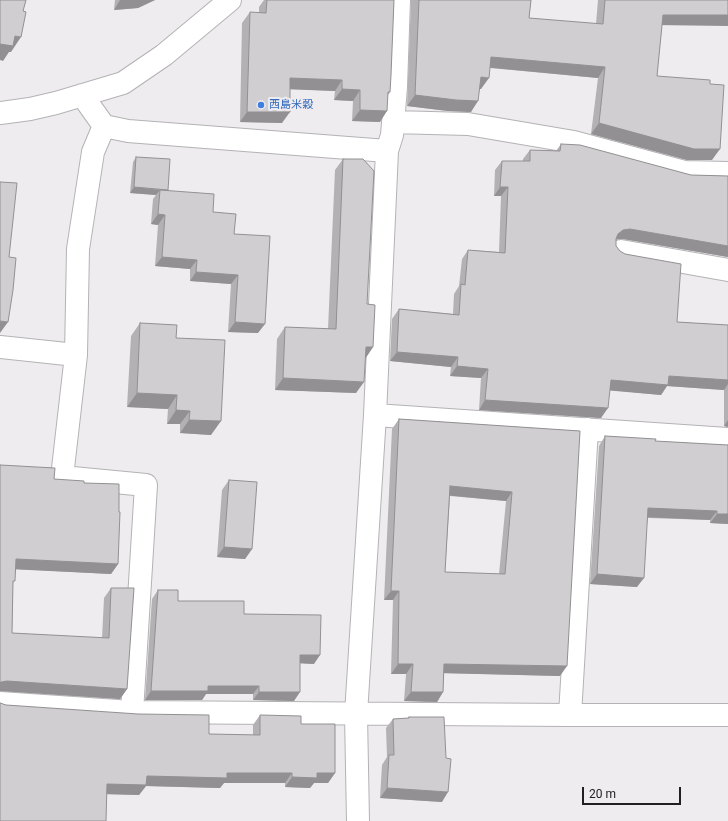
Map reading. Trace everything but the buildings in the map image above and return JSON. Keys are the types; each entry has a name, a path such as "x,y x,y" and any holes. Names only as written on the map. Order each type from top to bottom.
{"street":[{"path":"0,113 30,109 56,103 123,83 164,55 230,0"},
{"path":"358,821 356,714 375,415 387,151 392,135 399,0"},
{"path":"82,95 104,126 128,131 387,151"},
{"path":"393,122 468,124 574,142 685,172 728,173"},
{"path":"104,126 93,152 78,249 76,355 62,477 146,485 132,712"},
{"path":"621,251 728,270"},
{"path":"0,347 76,355"},
{"path":"375,415 728,439"},
{"path":"570,716 587,429"},
{"path":"0,703 132,712 570,716 728,715"}],"place":[{"name":"西島米穀","path":"261,105"}]}
